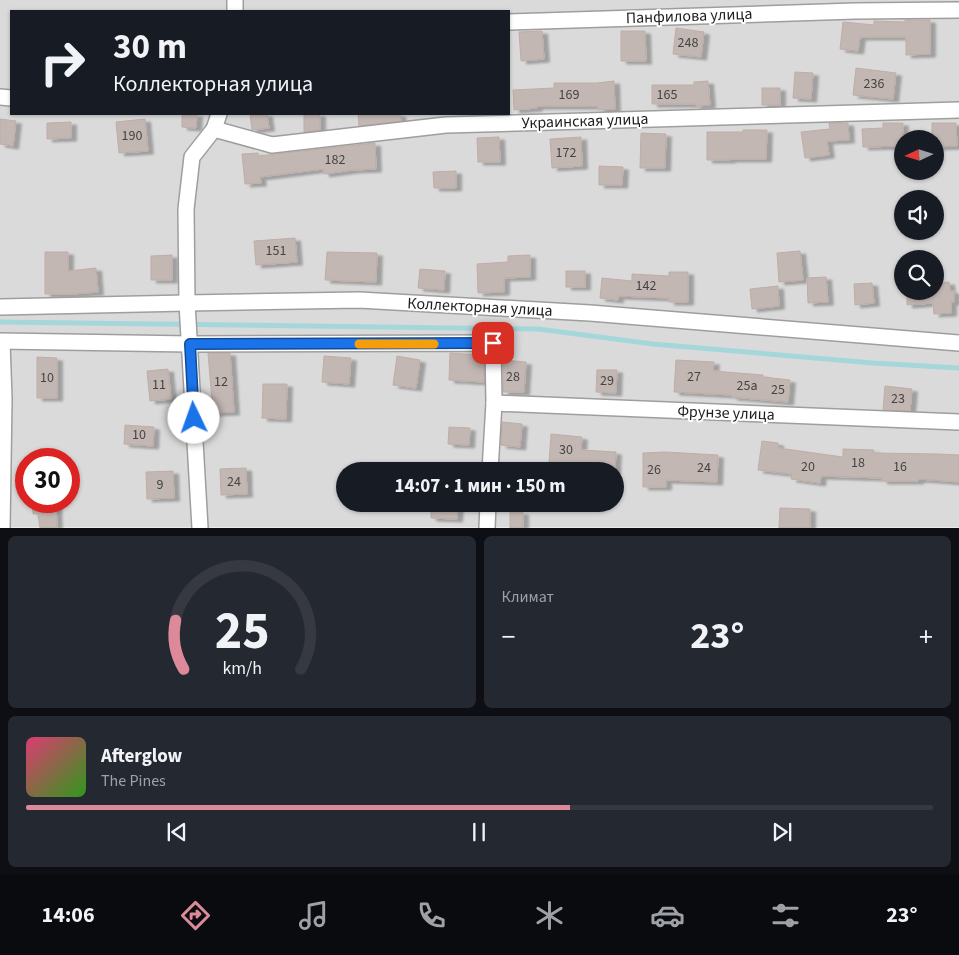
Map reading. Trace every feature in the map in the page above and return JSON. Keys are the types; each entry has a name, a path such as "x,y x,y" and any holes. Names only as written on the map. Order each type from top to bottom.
{"street":[{"name":"Панфилова улица","path":"510,22 855,11 959,10"},
{"name":"Украинская улица","path":"214,129 272,145 446,125 959,110"},
{"path":"200,528 187,303 186,209 192,157 214,129 219,115"},
{"name":"Коллекторная улица","path":"0,307 359,300 590,312 959,343"},
{"path":"2,528 4,399 1,341 190,344 493,343 494,403 491,462"},
{"name":"Фрунзе улица","path":"494,403 959,422"},
{"path":"487,528 488,512"}],"shaded area":[{"path":"0,0 959,0 959,527 0,527"}],"building":[{"path":"905,20 930,20 930,54 906,55 906,37 860,37 858,51 840,49 843,22 874,25 874,21 905,22"},
{"path":"676,28 704,32 701,57 673,54"},
{"path":"542,31 544,59 521,61 519,32"},
{"path":"621,31 645,31 646,61 621,61"},
{"path":"856,68 896,73 893,99 853,95"},
{"path":"795,72 813,73 811,99 793,98"},
{"path":"614,81 615,109 598,110 598,106 537,106 537,108 514,110 513,90 554,88 554,83"},
{"path":"708,81 710,105 652,104 652,85 694,85 694,82"},
{"path":"762,88 780,88 780,105 762,105"},
{"path":"182,115 197,115 196,128 182,127"},
{"path":"250,115 267,115 269,128 252,130"},
{"path":"304,115 320,115 320,130 304,132"},
{"path":"358,115 400,115 401,121 359,126"},
{"path":"0,119 16,121 13,146 0,144"},
{"path":"145,119 148,151 119,153 116,122"},
{"path":"71,122 71,138 47,139 47,123"},
{"path":"829,123 848,123 849,140 827,141 829,155 805,158 801,132 830,129"},
{"path":"883,123 903,123 903,130 894,130 894,146 863,147 862,129 883,128"},
{"path":"932,123 956,123 957,146 944,147 944,130 932,130"},
{"path":"743,130 767,130 766,159 707,160 707,132 743,132"},
{"path":"641,133 666,134 665,168 640,168"},
{"path":"499,137 500,162 478,162 477,138"},
{"path":"581,137 582,166 552,168 550,139"},
{"path":"375,143 376,169 324,174 323,169 260,177 261,183 245,184 242,154 258,153 258,156"},
{"path":"599,166 623,167 622,185 599,185"},
{"path":"456,171 456,188 434,188 433,172"},
{"path":"295,238 297,262 256,265 254,241"},
{"path":"800,251 803,280 779,282 777,253"},
{"path":"45,252 68,252 68,271 96,268 98,292 45,294"},
{"path":"327,252 377,253 376,282 325,280"},
{"path":"172,255 172,280 151,280 151,256"},
{"path":"530,255 530,277 504,278 504,292 478,293 477,264 508,262 508,256"},
{"path":"420,269 445,271 444,290 418,288"},
{"path":"566,271 585,271 585,287 566,287"},
{"path":"669,272 688,272 688,302 669,302 669,298 618,296 618,300 600,298 602,278 632,281 632,274 669,276"},
{"path":"826,277 828,302 808,303 807,278"},
{"path":"944,282 949,282 950,291 954,291 951,313 934,314 933,303 907,305 907,300 944,300"},
{"path":"872,283 874,303 855,305 854,284"},
{"path":"778,286 779,306 752,309 750,289"},
{"path":"208,353 230,353 234,412 213,413"},
{"path":"450,353 482,355 482,359 484,359 484,382 449,380"},
{"path":"324,356 351,358 349,384 322,382"},
{"path":"397,356 420,360 416,388 393,385"},
{"path":"37,357 57,358 57,398 37,398"},
{"path":"503,360 526,362 524,392 503,392"},
{"path":"676,360 714,362 713,371 763,375 763,377 790,380 788,402 732,397 732,395 674,392"},
{"path":"168,369 171,399 150,401 147,371"},
{"path":"597,370 617,370 616,393 596,392"},
{"path":"263,384 287,384 286,419 262,418"},
{"path":"885,386 912,389 910,411 883,410"},
{"path":"502,422 522,424 520,447 501,445"},
{"path":"125,425 154,427 153,446 124,444"},
{"path":"449,427 470,428 469,445 448,444"},
{"path":"551,434 582,437 581,450 616,452 615,462 549,462"},
{"path":"762,441 778,443 778,448 843,457 843,449 874,450 873,453 959,455 959,482 919,479 918,481 882,481 882,478 821,476 820,483 791,479 792,474 758,470"},
{"path":"666,452 718,455 717,482 666,480 666,487 643,487 643,453"},
{"path":"246,468 247,494 221,495 220,469"},
{"path":"173,471 174,498 147,499 146,472"},
{"path":"780,508 810,509 810,528 779,528"},
{"path":"431,512 457,512 457,519 431,518"},
{"path":"510,512 523,512 523,528 510,528"},
{"path":"56,513 57,528 40,528 38,514 33,514"}],"waterway":[{"path":"0,322 538,329 653,344 873,363 959,368"}],"slow traffic":[{"path":"359,344 434,344"}],"route":[{"path":"194,418 190,344 493,343"}]}
